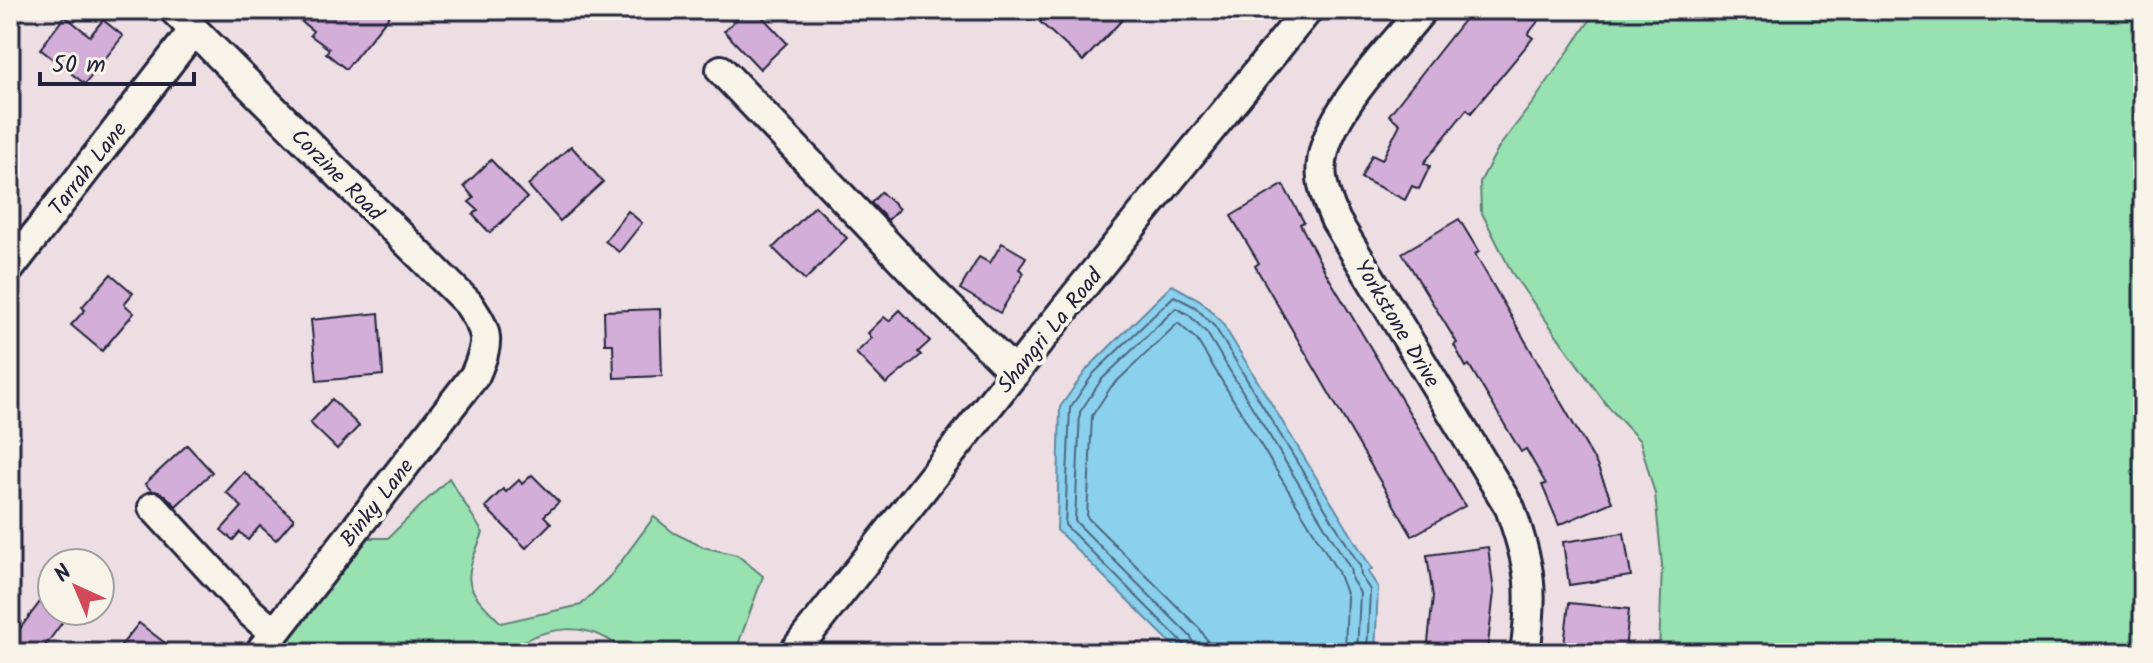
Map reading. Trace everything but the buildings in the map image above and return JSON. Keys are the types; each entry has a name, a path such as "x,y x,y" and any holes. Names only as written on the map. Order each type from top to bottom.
{"street":[{"name":"Corzine Road","path":"174,10 468,303 481,323 487,347"},
{"name":"Shangri La Road","path":"793,653 1308,10"},
{"name":"Yorkstone Drive","path":"1422,10 1346,104 1328,136 1321,165 1325,195 1336,221 1510,508 1530,576 1532,606 1525,653"},
{"name":"Tarrah Lane","path":"10,268 194,30"},
{"path":"721,70 927,286 1015,373"},
{"name":"Binky Lane","path":"266,643 475,375 487,347"},
{"path":"153,507 250,612 266,643"}],"green space":[{"path":"1597,10 2143,10 2143,653 1659,653 1662,565 1655,494 1640,441 1606,404 1512,273 1481,211 1480,182 1499,147"},
{"path":"449,478 483,533 469,573 473,591 501,623 581,605 611,575 654,517 674,533 703,547 737,555 763,576 739,642 731,653 625,653 597,634 566,629 535,636 505,653 289,653 286,643 369,538 388,538"}],"water":[{"path":"1172,285 1200,300 1221,321 1372,569 1368,572 1378,587 1375,653 1181,653 1057,530 1060,407 1088,368"}]}
